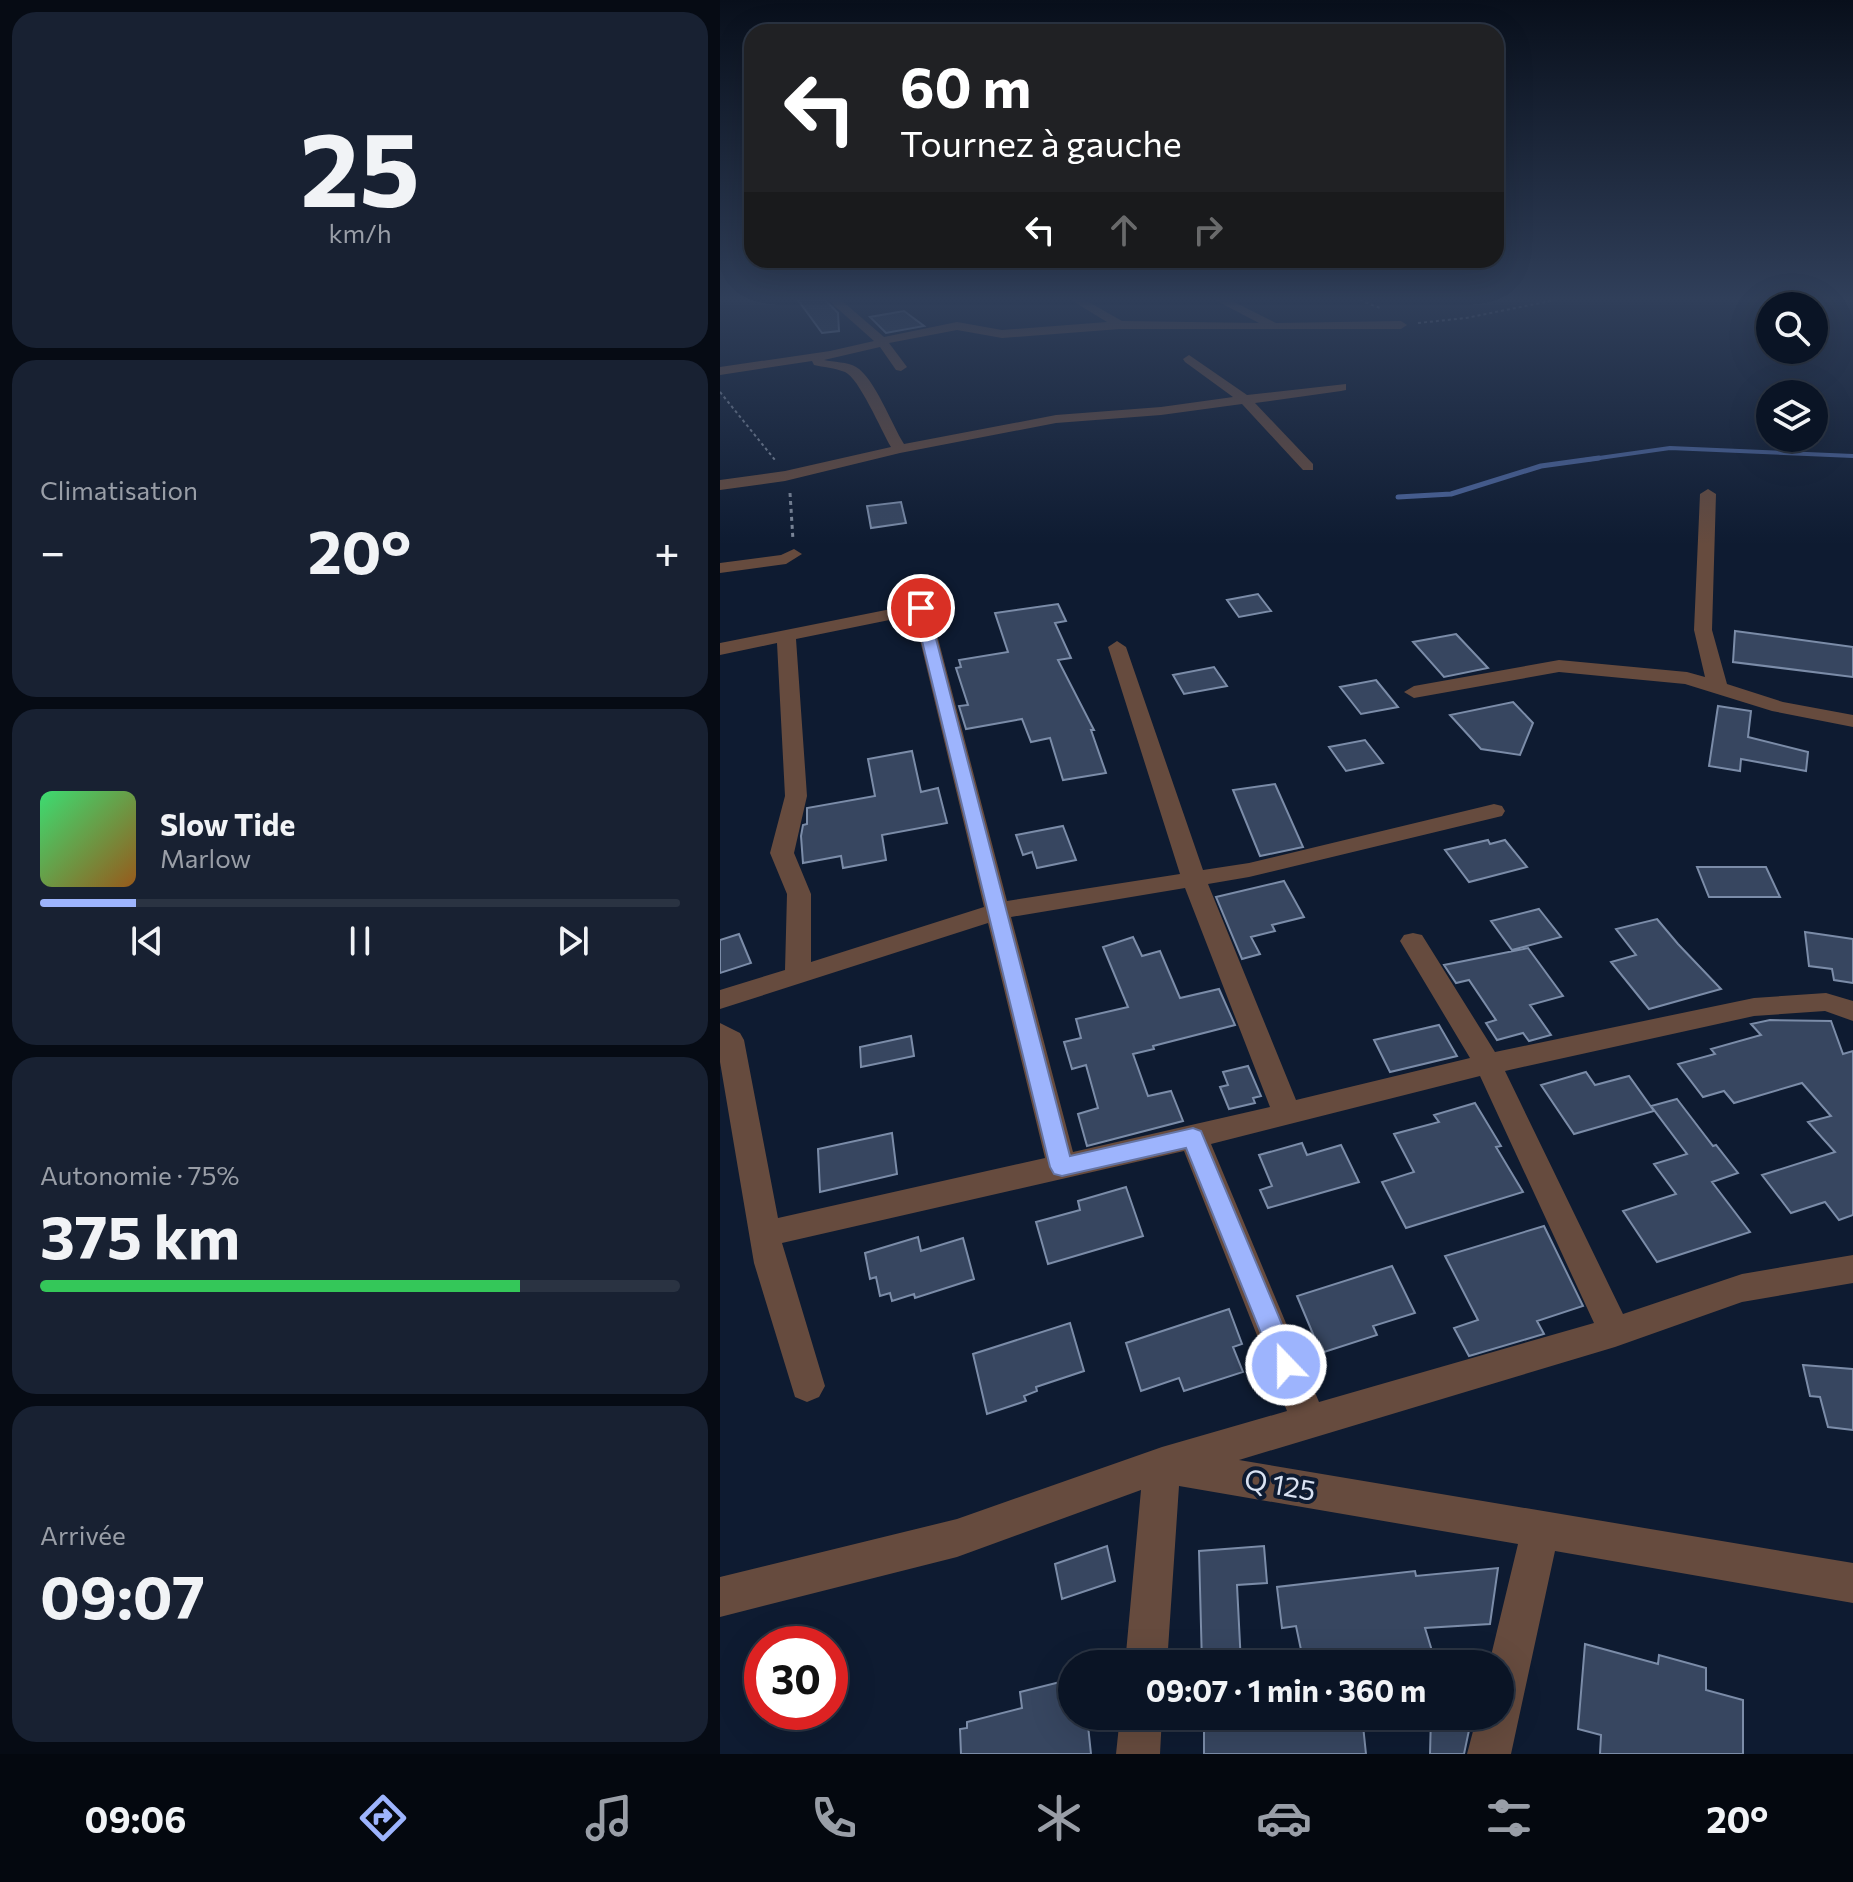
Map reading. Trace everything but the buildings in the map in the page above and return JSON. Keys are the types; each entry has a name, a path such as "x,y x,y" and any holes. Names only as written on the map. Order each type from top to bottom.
{"street":[{"path":"862,382 871,392 878,413 900,449"},
{"path":"1220,382 1245,400 1308,467"},
{"path":"720,485 785,476 900,449 1056,419 1341,387"},
{"path":"1708,494 1703,630 1718,688"},
{"path":"720,568 786,559 794,554"},
{"path":"720,649 921,608 1062,1167"},
{"path":"786,636 796,796 782,853 799,894 798,976"},
{"path":"1117,647 1193,877 1287,1114"},
{"path":"1414,692 1559,666 1687,678 1779,707 1853,721"},
{"path":"720,1000 997,911 1249,870 1494,811"},
{"path":"1413,941 1488,1064 1615,1332"},
{"path":"764,1234 1193,1137 1488,1064 1754,1007 1826,1002 1853,1011"},
{"path":"720,1033 730,1040 770,1263 807,1386"},
{"path":"1193,1137 1309,1422"},
{"path":"1147,1650 1162,1465 1615,1332 1742,1288 1853,1269"},
{"name":"Q 125","path":"720,1597 957,1538 1162,1465 1853,1583"},
{"path":"1513,1650 1540,1531"},
{"path":"1138,1754 1140,1730"},
{"path":"1489,1754 1495,1730"}],"waterway":[{"path":"1585,460 1670,448 1853,456"},
{"path":"1398,497 1451,494 1541,466 1599,458"}],"route":[{"path":"921,608 1062,1167 1193,1137 1286,1365"}]}
